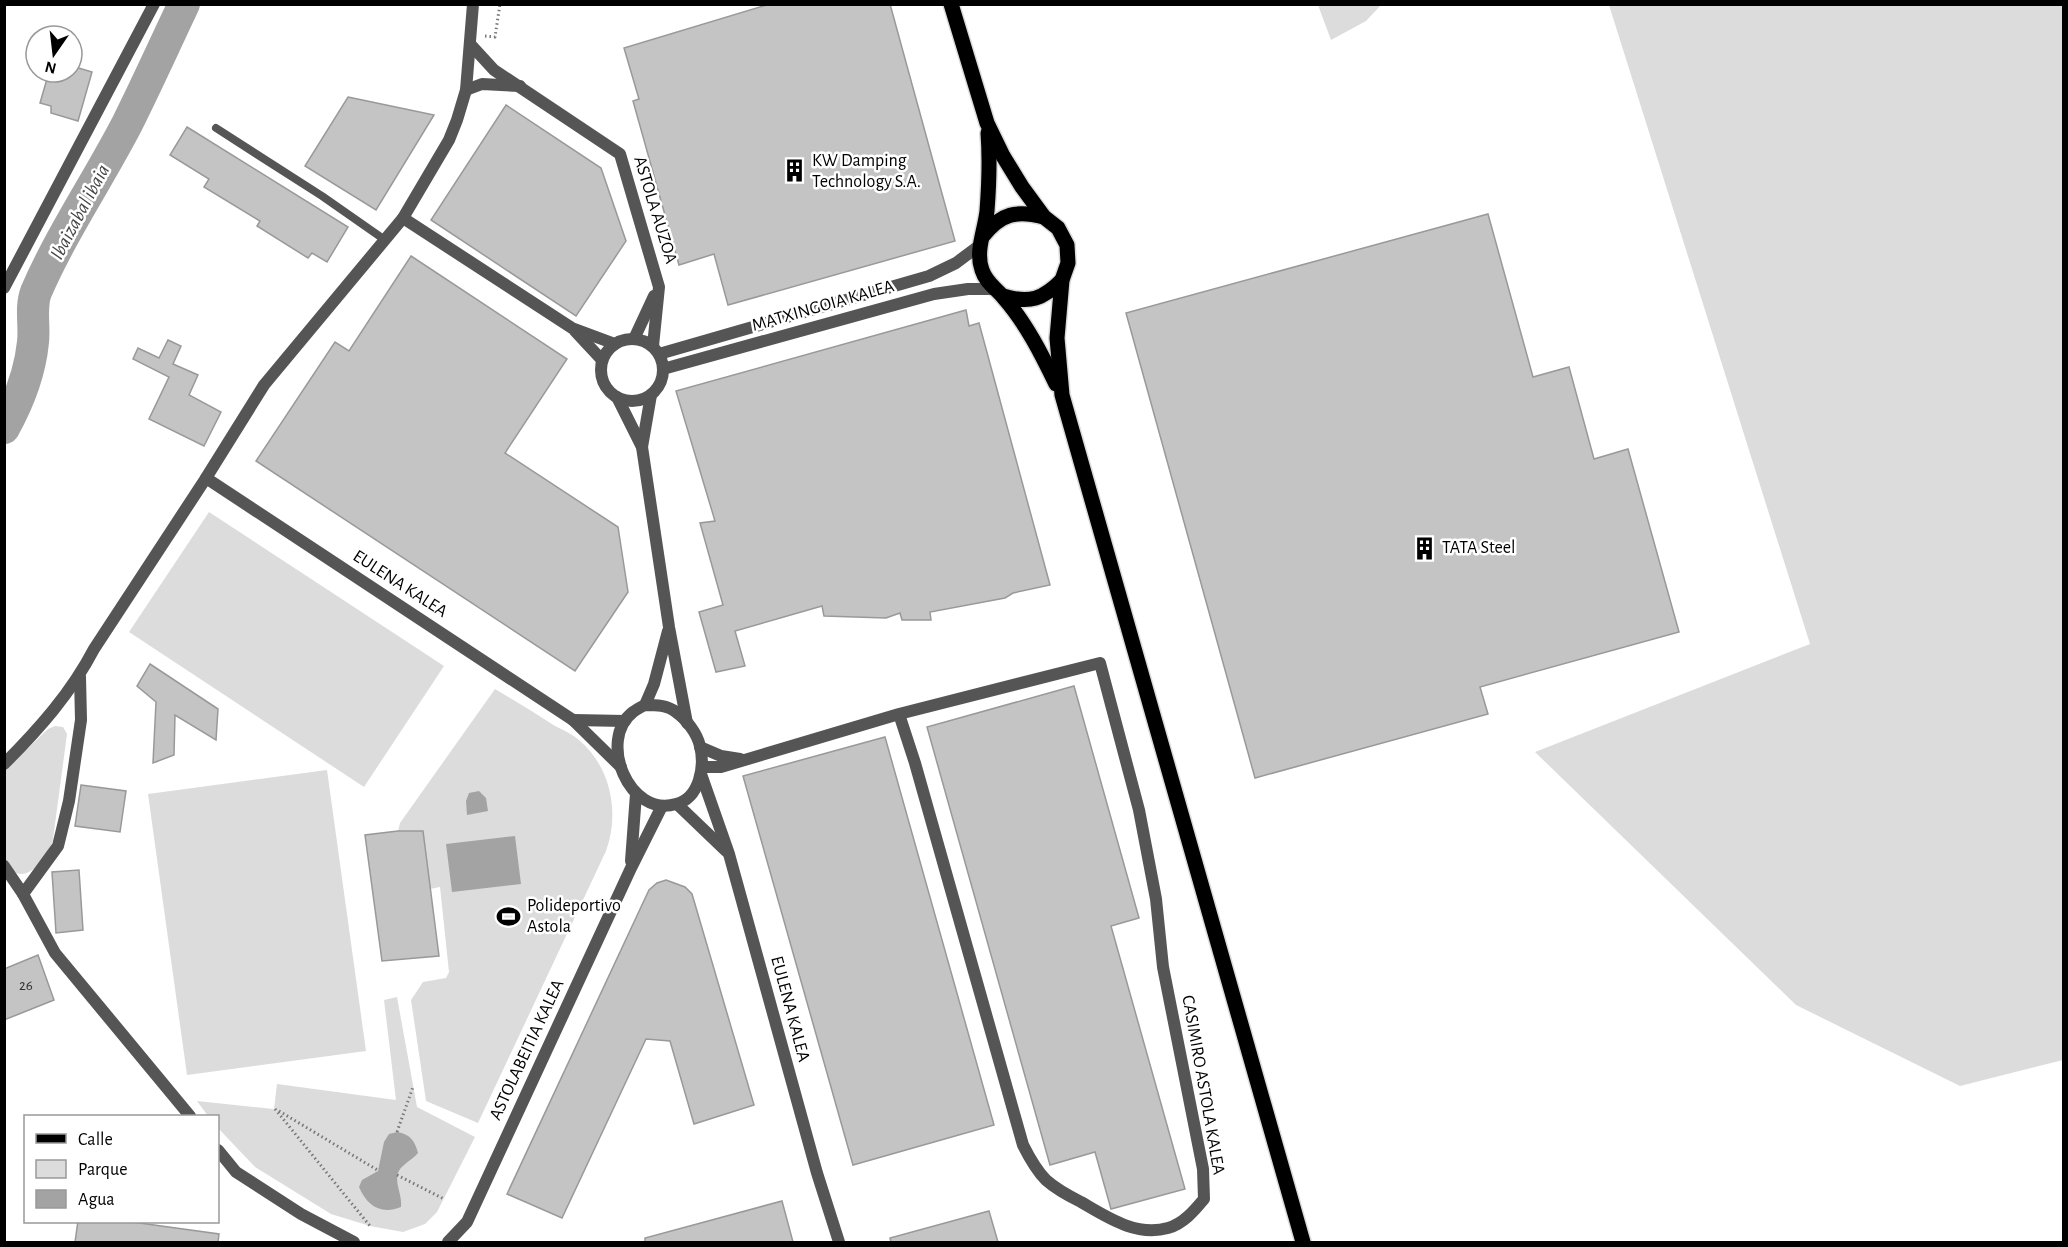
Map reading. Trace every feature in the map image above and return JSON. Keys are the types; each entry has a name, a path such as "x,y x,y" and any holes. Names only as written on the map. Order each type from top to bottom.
{"main road":[{"path":"951,4 987,123 1008,164 1044,216 1058,228 1067,245 1068,263 1062,280 1057,338 1062,395 1303,1242"},
{"path":"987,123 989,184 981,269 988,283 999,293 1034,343 1062,395"},
{"path":"982,241 991,227 1007,215 1026,212 1044,216"},
{"path":"999,293 1016,300 1032,300 1049,293 1062,280"}],"street":[{"path":"4,288 154,4"},
{"path":"4,764 40,729 80,677 94,649 264,385 402,218 458,120 466,90 473,4"},
{"name":"ASTOLA AUZOA","path":"471,40 494,70 620,154 659,286 656,350"},
{"path":"466,90 482,84 521,86"},
{"path":"402,218 572,328 615,344"},
{"name":"MATXINGOIA KALEA","path":"656,350 929,276 956,263 982,241"},
{"name":"ASTOLA AUZOA","path":"634,339 659,286"},
{"name":"MATXINGOIA KALEA","path":"663,369 934,294 968,289 999,293"},
{"path":"572,328 602,360"},
{"path":"617,397 634,401 651,395 658,388 663,369 656,350 644,341 634,339 615,344 602,360 601,371 603,381 617,397 642,447 669,627 687,723"},
{"path":"642,447 651,395"},
{"name":"EULENA KALEA","path":"206,478 573,720 621,767"},
{"path":"645,705 654,684 669,627"},
{"name":"CASIMIRO ASTOLA KALEA","path":"701,770 721,767 899,714 1100,663 1139,810 1156,898 1163,968 1203,1169 1204,1199 1192,1215 1169,1228 1148,1230 1119,1224 1082,1203 1047,1181 1036,1168 1023,1145 915,763 899,714"},
{"path":"23,894 58,846 69,801 81,720 80,677"},
{"path":"645,705 663,706 676,711 696,735 700,747 701,770 696,788 688,798 677,804 662,806 649,803 636,794 621,767 617,750 625,721 632,712 645,705"},
{"path":"573,720 625,721"},
{"path":"700,747 721,756 742,760"},
{"name":"EULENA KALEA","path":"701,770 729,854 817,1173 839,1242"},
{"name":"ASTOLABEITIA KALEA","path":"631,868 636,794"},
{"path":"677,804 729,854"},
{"name":"ASTOLABEITIA KALEA","path":"448,1242 467,1222 662,806"},
{"path":"4,866 23,894 55,954 189,1115"},
{"path":"219,1151 236,1172 301,1214 354,1242"}],"lane":[{"path":"216,128 322,196 385,240"}],"path":[{"path":"471,40 495,37 500,4"},
{"path":"397,1132 413,1087"},
{"path":"370,1226 275,1109 378,1171"},
{"path":"397,1175 444,1199"}],"green space":[{"path":"1318,4 1381,5 1366,21 1331,40"},
{"path":"1609,5 2063,5 2063,1060 1960,1086 1796,1005 1535,752 1810,644"},
{"path":"209,512 444,666 364,787 129,632"},
{"name":"Polideportivo Astola","path":"495,689 573,736 590,751 599,763 610,791 612,821 606,851 478,1123 426,1101 411,1000 423,982 446,978 449,972 440,887 430,889 439,956 382,961 365,835 398,831 400,823"},
{"path":"55,726 63,727 67,734 53,839 48,851 34,869 22,874 16,873 5,863 5,770 48,729"},
{"path":"327,770 366,1051 187,1075 148,794"},
{"path":"397,997 417,1107 475,1137 437,1212 425,1224 403,1232 370,1226 331,1214 255,1167 219,1129 219,1115 207,1115 197,1101 274,1109 277,1084 396,1100 384,1000"}],"water":[{"path":"479,791 486,798 488,811 467,815 466,801 469,793"},
{"path":"515,836 521,884 452,892 446,844"},
{"path":"397,1132 411,1139 418,1153 399,1170 397,1175 401,1207 381,1209 366,1199 359,1187 362,1180 378,1171 384,1142 389,1134"}],"building":[{"name":"KW Damping Technology S.A.","path":"770,4 890,4 955,241 728,305 714,254 679,265 633,101 639,99 624,48"},
{"path":"84,70 92,72 78,121 51,113 51,106 40,103 46,84 84,84"},
{"path":"348,97 434,115 376,210 305,166"},
{"path":"506,105 601,168 626,241 576,316 431,220"},
{"path":"187,127 348,227 327,262 312,253 308,258 257,226 260,221 204,187 209,179 170,155"},
{"name":"TATA Steel","path":"1488,214 1533,377 1569,367 1594,459 1628,449 1679,632 1480,687 1488,714 1255,778 1126,313"},
{"path":"411,256 567,359 505,453 618,527 628,592 575,671 256,461 335,342 349,351"},
{"path":"966,310 969,326 979,323 1050,585 1013,593 1005,598 930,612 931,620 902,620 900,613 886,618 824,616 822,606 735,631 745,666 716,672 699,612 723,605 700,523 715,521 676,391"},
{"path":"168,340 181,346 173,364 198,375 189,395 221,412 204,446 149,419 169,377 133,359 138,348 159,358"},
{"path":"150,664 218,709 216,740 175,715 174,755 153,763 156,702 137,686"},
{"path":"1074,686 1139,918 1111,926 1185,1189 1111,1209 1095,1152 1050,1165 927,727"},
{"path":"885,737 994,1125 853,1165 743,776"},
{"path":"81,785 126,791 120,832 75,826"},
{"path":"423,831 439,956 382,961 365,835"},
{"path":"79,870 83,930 56,933 52,872"},
{"path":"666,880 685,887 692,894 754,1105 694,1124 670,1041 646,1039 562,1218 507,1194 649,890 657,883"},
{"path":"38,955 54,1000 4,1020 4,969"},
{"path":"782,1201 793,1242 645,1242 645,1238"},
{"path":"989,1211 998,1242 891,1242 890,1238"},
{"path":"78,1223 139,1223 219,1234 218,1242 75,1242"}],"waterway":[{"name":"Ibaizabal ibaia","path":"4,428 19,397 29,365 33,342 33,304 36,292 57,249 127,124 184,4"}],"place":[{"name":"KW Damping Technology S.A.","path":"794,171"},
{"name":"TATA Steel","path":"1424,548"},
{"name":"Polideportivo Astola","path":"509,916"}]}
